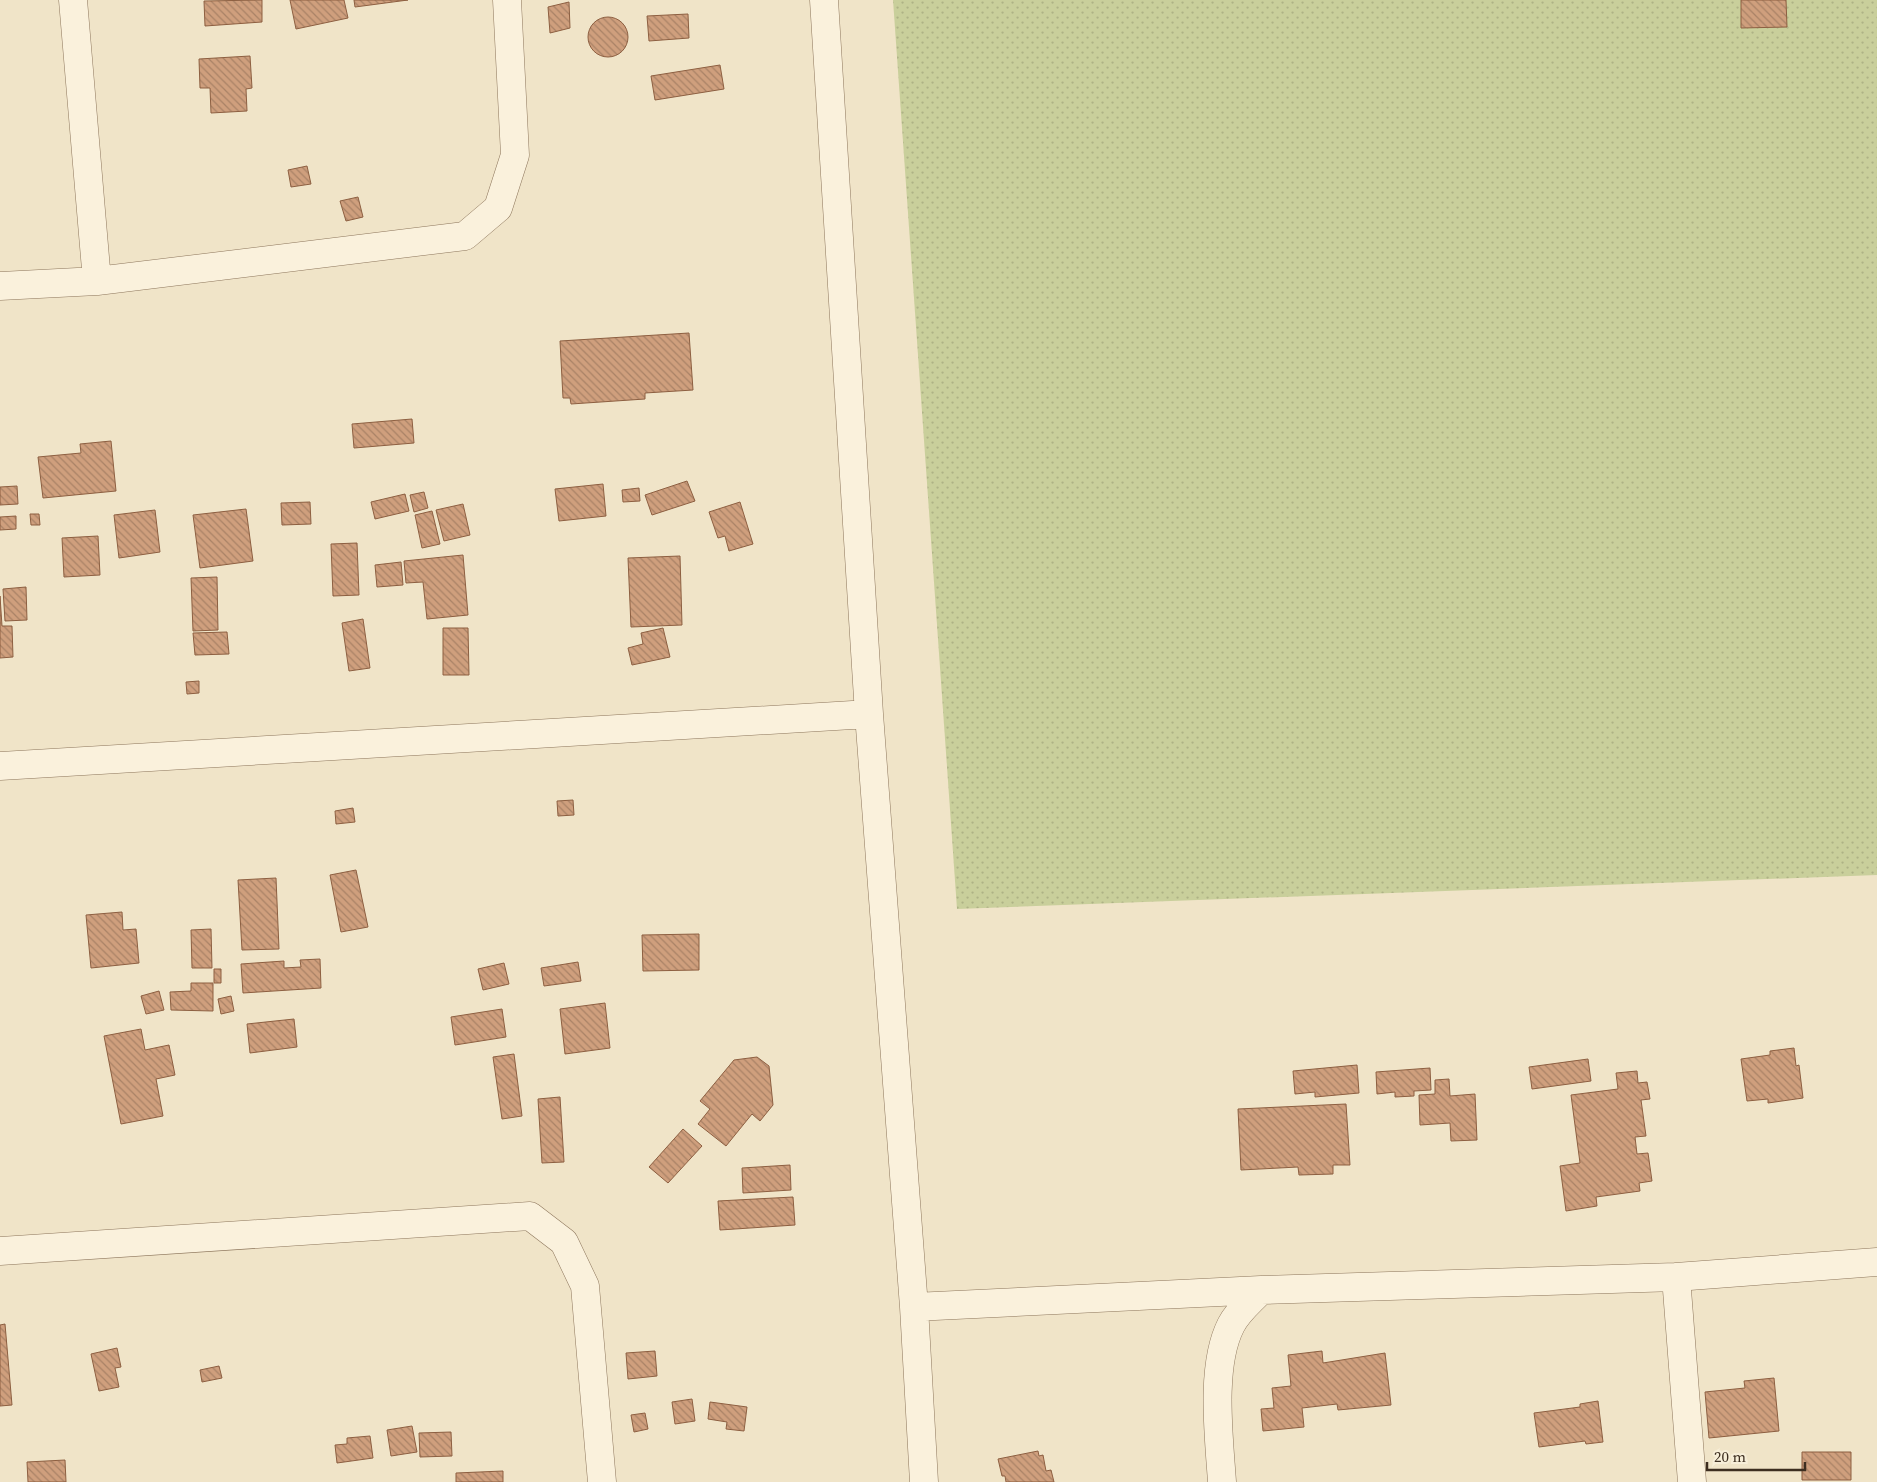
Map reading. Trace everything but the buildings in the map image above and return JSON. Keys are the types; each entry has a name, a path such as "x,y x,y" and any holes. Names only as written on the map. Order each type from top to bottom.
{"street":[{"path":"73,0 97,281"},
{"path":"0,286 97,281 465,236 498,208 515,155 508,0"},
{"path":"824,0 868,714 914,1307 924,1482"},
{"path":"0,766 868,714"},
{"path":"0,1251 530,1216 564,1242 585,1286 602,1482"},
{"path":"914,1307 1261,1290 1676,1277 1877,1262"},
{"path":"1676,1277 1692,1482"},
{"path":"1222,1482 1218,1398 1221,1359 1231,1325 1243,1308 1261,1290"}],"green space":[{"path":"893,0 1877,0 1877,875 957,909"}]}
